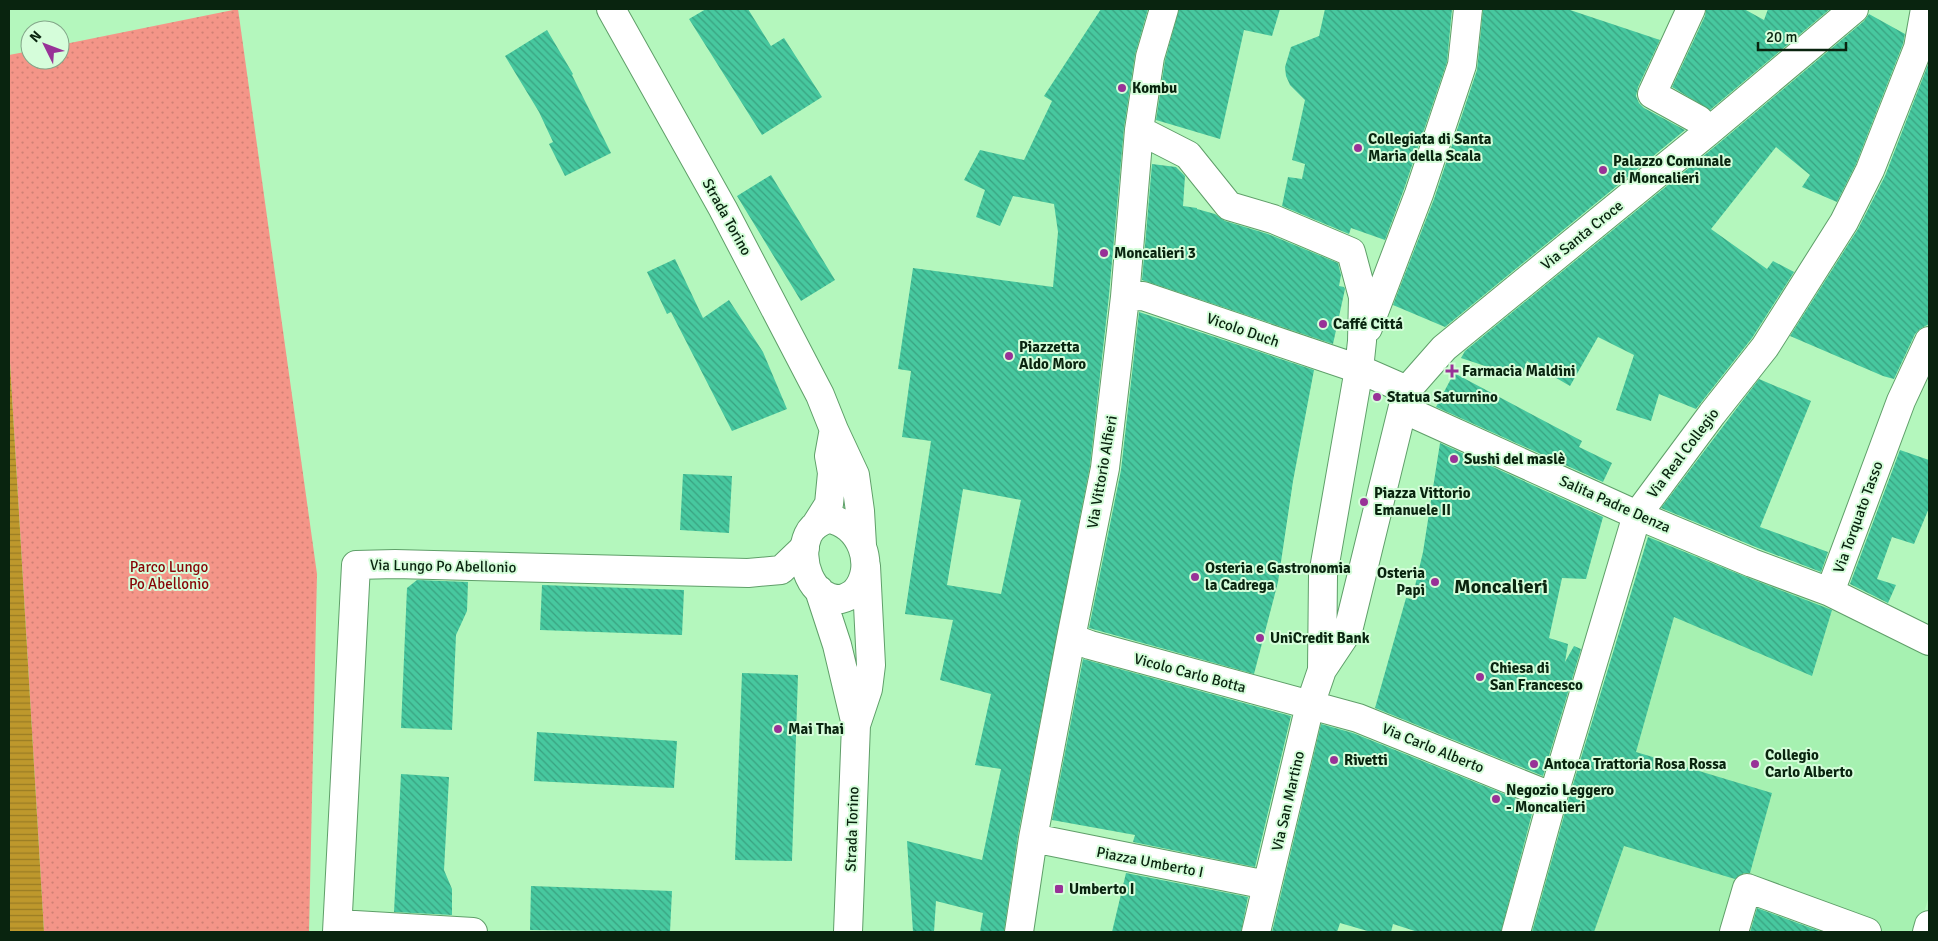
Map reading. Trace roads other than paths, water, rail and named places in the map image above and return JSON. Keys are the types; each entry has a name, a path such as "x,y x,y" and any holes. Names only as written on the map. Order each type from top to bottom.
{"street":[{"name":"Strada Torino","path":"611,9 768,293 820,395 855,475 864,553 871,665 868,688 856,725"},
{"name":"Via Vittorio Alfieri","path":"1019,932 1033,838 1105,468 1125,297 1139,130 1150,57 1164,9"},
{"path":"1362,341 1372,321 1419,194 1462,65 1468,9"},
{"path":"1691,9 1652,94 1699,120 1708,132"},
{"name":"Via Santa Croce","path":"1405,399 1444,348 1708,132 1854,9"},
{"name":"Via Real Collegio","path":"1516,932 1553,797 1637,515 1712,414 1765,347 1844,222 1870,170 1918,48 1925,9"},
{"path":"1139,130 1188,155 1229,206 1273,219 1351,252 1363,297 1362,341 1359,369 1323,575 1322,670"},
{"name":"Vicolo Duch","path":"1125,297 1143,296 1359,369"},
{"name":"Via Torquato Tasso","path":"1929,341 1902,401 1830,592 1929,641"},
{"path":"1322,670 1348,630 1405,399 1359,369"},
{"name":"Salita Padre Denza","path":"1405,399 1637,515 1752,563 1830,592"},
{"name":"Strada Torino","path":"834,430 829,456 832,473 829,504 808,535 805,548 805,569 817,588 837,645 856,725 848,932"},
{"path":"816,523 828,518 838,520 855,534 864,553"},
{"name":"Via Lungo Po Abellonio","path":"337,928 356,565 395,564 748,573 781,570 805,548"},
{"name":"Strada Torino","path":"817,588 829,596 842,599 851,595 859,587 864,575 864,553"},
{"name":"Via Lungo Po Abellonio","path":"748,573 775,584 817,588"},
{"name":"Vicolo Carlo Botta","path":"1071,638 1090,645 1310,704"},
{"name":"Via San Martino","path":"1256,932 1310,704 1322,670"},
{"name":"Via Carlo Alberto","path":"1310,704 1358,718 1553,797"},
{"name":"Piazza Umberto I","path":"1033,838 1268,886"},
{"path":"1734,932 1747,888 1867,932"},
{"path":"1927,932 1929,925"},
{"path":"337,928 473,932"}],"place":[{"name":"Kombu","path":"1122,88"},
{"name":"Collegiata di Santa Maria della Scala","path":"1358,148"},
{"name":"Palazzo Comunale di Moncalieri","path":"1603,170"},
{"name":"Moncalieri 3","path":"1104,253"},
{"name":"Caffé Cittá","path":"1323,324"},
{"name":"Piazzetta Aldo Moro","path":"1009,356"},
{"name":"Farmacia Maldini","path":"1452,371"},
{"name":"Statua Saturnino","path":"1377,397"},
{"name":"Sushi del maslè","path":"1454,459"},
{"name":"Piazza Vittorio Emanuele II","path":"1364,502"},
{"name":"Osteria e Gastronomia la Cadrega","path":"1195,577"},
{"name":"Osteria Papi","path":"1435,582"},
{"name":"UniCredit Bank","path":"1260,638"},
{"name":"Chiesa di San Francesco","path":"1480,677"},
{"name":"Mai Thai","path":"778,729"},
{"name":"Rivetti","path":"1334,760"},
{"name":"Antoca Trattoria Rosa Rossa","path":"1534,764"},
{"name":"Collegio Carlo Alberto","path":"1755,764"},
{"name":"Negozio Leggero - Moncalieri","path":"1496,799"},
{"name":"Umberto I","path":"1059,889"}],"district":[{"name":"Moncalieri","path":"1501,586"}],"park label":[{"name":"Parco Lungo Po Abellonio","path":"169,576"}]}
